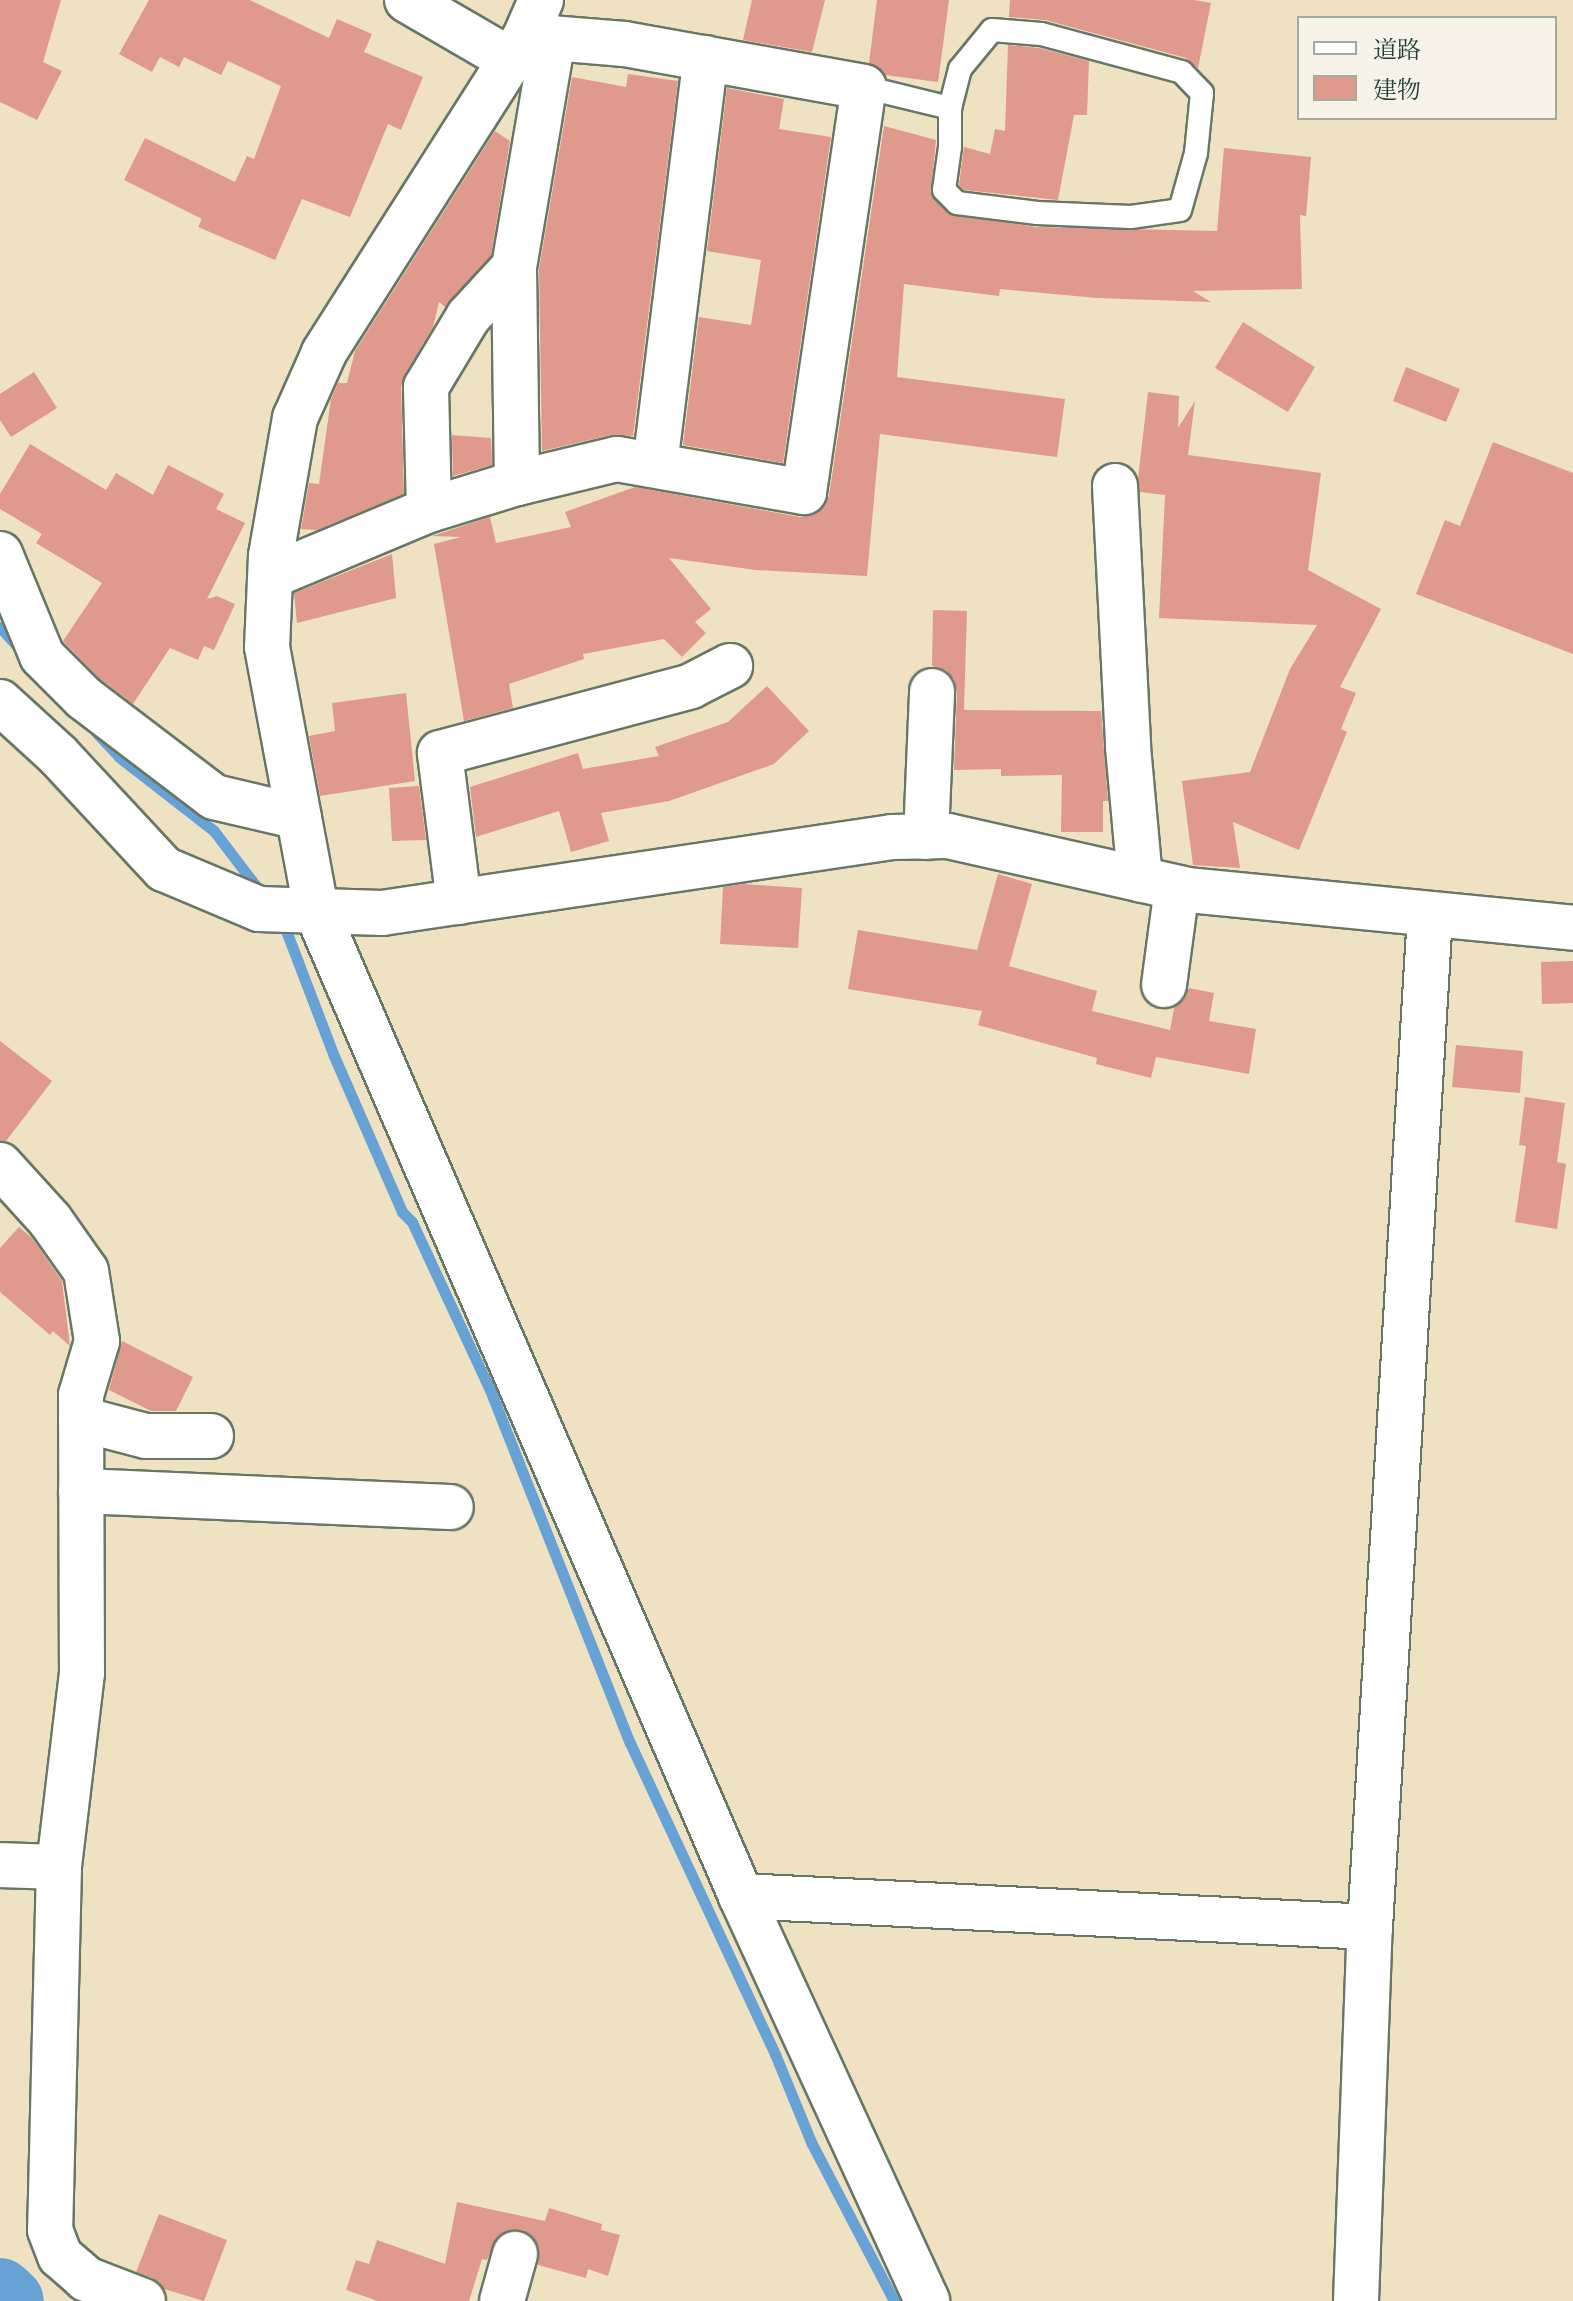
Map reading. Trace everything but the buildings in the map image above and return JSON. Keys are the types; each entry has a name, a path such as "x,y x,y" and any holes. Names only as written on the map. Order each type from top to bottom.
{"street":[{"path":"271,576 429,510 517,483 617,459 804,492 864,87 624,44 532,34 428,5"},
{"path":"517,483 514,267 532,34"},
{"path":"532,34 324,353 295,418 271,576 267,647 316,910 741,1896 927,2301"},
{"path":"655,465 706,58"},
{"path":"429,510 426,387 468,317 514,267"},
{"path":"1115,486 1128,747 1158,883"},
{"path":"1143,531 1141,644 1164,985"},
{"path":"0,554 42,656 84,698 214,797 299,817"},
{"path":"459,902 440,753 691,686 730,666"},
{"path":"926,837 932,691"},
{"path":"0,702 58,755 164,869 259,909 382,913 892,837 948,836 1158,883 1430,915 1573,928"},
{"path":"1356,2301 1370,1927 1430,915"},
{"path":"0,1165 50,1220 86,1271 97,1341 81,1395 82,1673 59,1867 50,2230 60,2256 86,2279 143,2301"},
{"path":"81,1419 146,1436 211,1436"},
{"path":"81,1491 451,1507"},
{"path":"0,1865 59,1867"},
{"path":"741,1896 1370,1927"},
{"path":"502,2301 515,2254"}],"lane":[{"path":"992,30 1041,34 1169,68 1182,72 1202,93 1196,153 1180,210 1131,217 1037,213 957,203 944,190 950,147 950,108 960,69 992,30"},
{"path":"864,87 950,108"}],"waterway":[{"path":"0,627 21,650"},
{"path":"95,731 119,757 214,831 262,894"},
{"path":"282,920 334,1056 402,1212 412,1222 490,1390 630,1743 775,2054 812,2144 894,2301"},
{"path":"0,2292 10,2301"}]}
